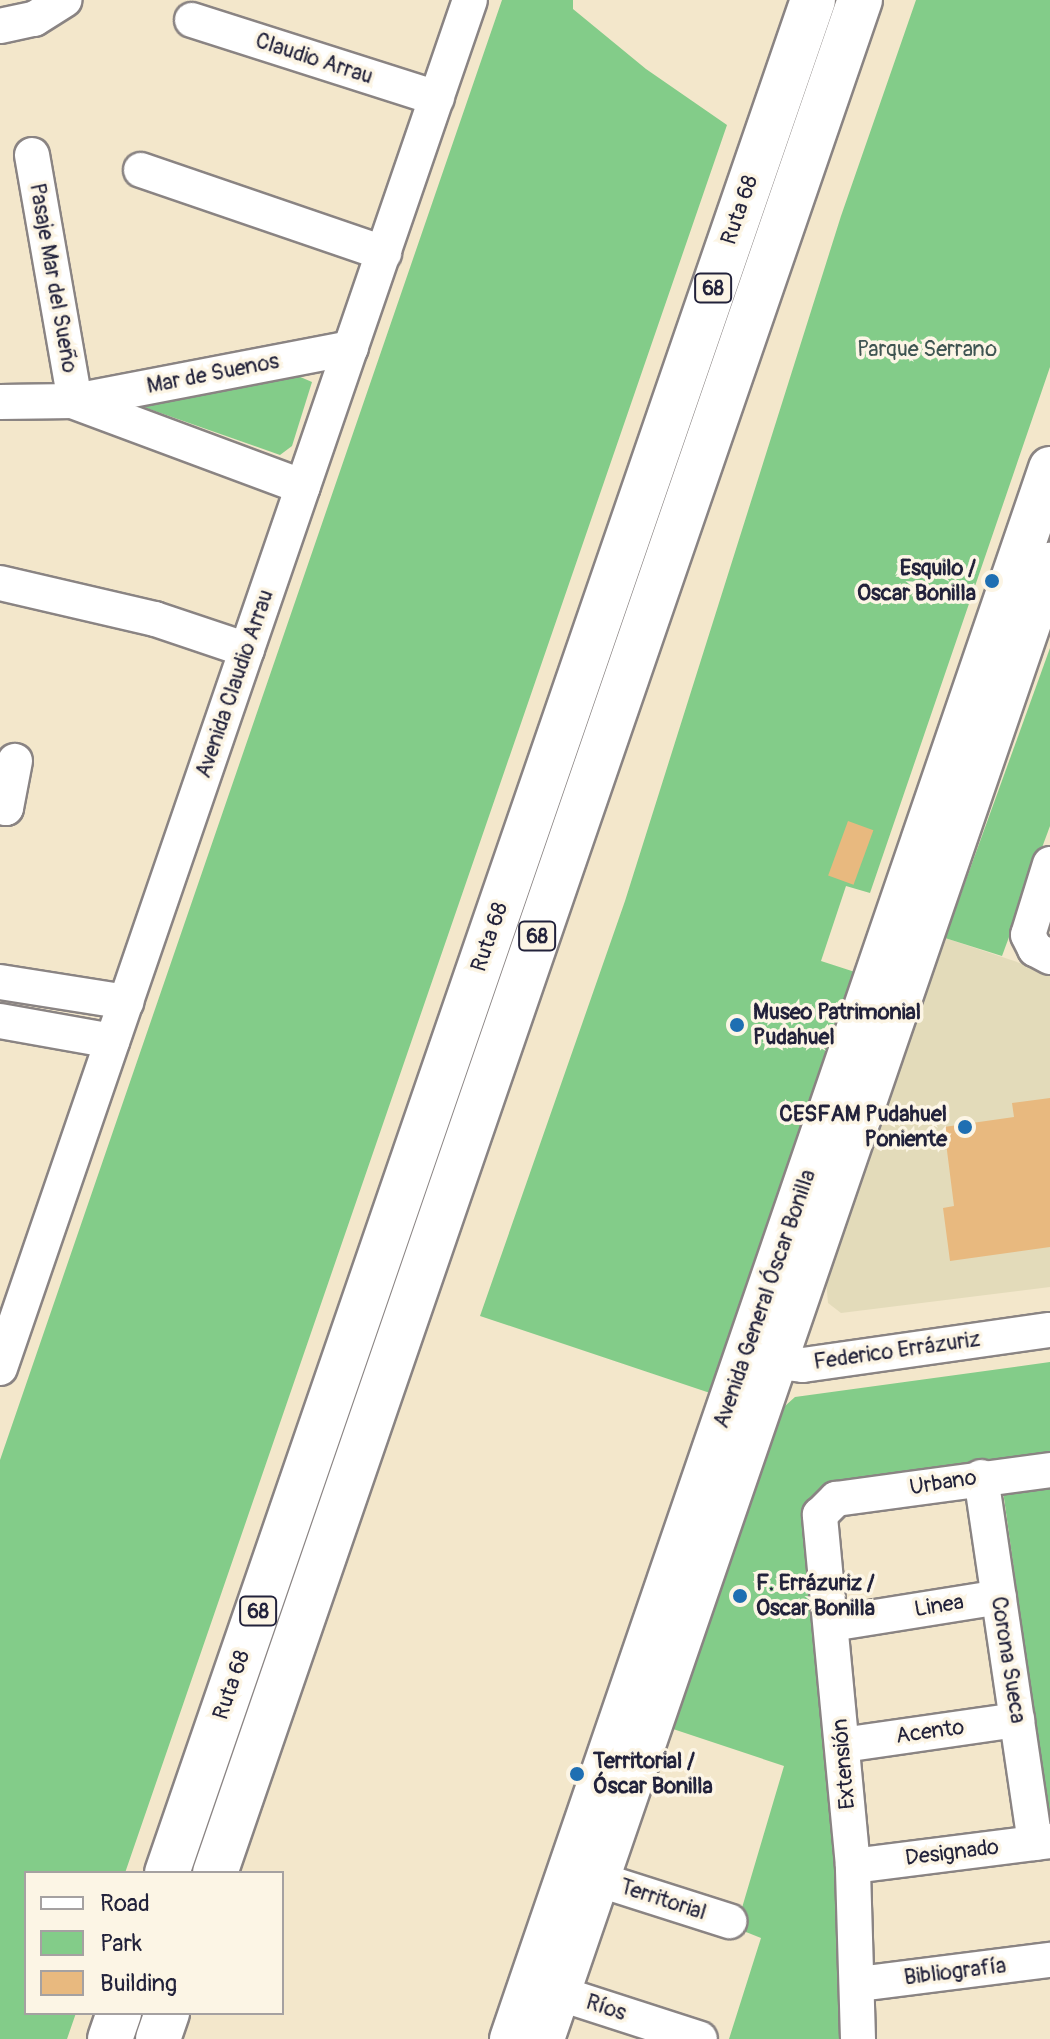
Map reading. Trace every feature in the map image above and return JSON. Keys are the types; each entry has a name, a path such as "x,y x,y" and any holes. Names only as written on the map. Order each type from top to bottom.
{"highway":[{"path":"698,330 743,140 785,0"},
{"name":"Ruta 68","path":"168,1871 813,0"},
{"name":"Ruta 68","path":"216,1871 860,0"},
{"path":"110,2039 118,2015"},
{"path":"158,2039 166,2015"}],"main road":[{"name":"Avenida General Óscar Bonilla","path":"543,2039 597,1879 759,1360 1050,468"},
{"name":"Avenida General Óscar Bonilla","path":"511,2039 1050,564"}],"street":[{"path":"0,26 34,19 64,0"},
{"name":"Avenida Claudio Arrau","path":"0,1368 470,0"},
{"name":"Claudio Arrau","path":"192,20 437,98"},
{"name":"Pasaje Mar del Sueño","path":"32,155 75,401"},
{"path":"141,170 384,253"},
{"name":"Mar de Suenos","path":"0,402 75,401 351,348"},
{"name":"Mar de Suenos","path":"75,401 303,487"},
{"path":"0,583 155,619 247,650"},
{"path":"0,807 6,808 15,761"},
{"path":"1046,956 1030,942 1029,924 1050,864"},
{"path":"0,982 126,1002"},
{"path":"0,1021 112,1041"},
{"name":"Federico Errázuriz","path":"759,1360 1050,1330"},
{"name":"Urbano","path":"836,1499 1050,1470"},
{"name":"Corona Sueca","path":"981,1477 1017,1720 1042,1842"},
{"name":"Extensión","path":"836,1499 822,1507 819,1521 853,1866 859,1984 858,2039"},
{"name":"Linea","path":"831,1624 999,1597"},
{"name":"Acento","path":"843,1745 1017,1720"},
{"name":"Designado","path":"853,1866 1042,1842"},
{"name":"Territorial","path":"597,1879 729,1921"},
{"name":"Bibliografía","path":"859,1984 1050,1960"},
{"name":"Ríos","path":"558,1993 700,2039"}],"shaded area":[{"name":"CESFAM Pudahuel Poniente","path":"945,938 1050,973 1050,1287 841,1313 828,1303 826,1281"}],"green space":[{"path":"502,0 573,0 573,9 646,69 727,125 126,1871 24,1871 24,2015 75,2015 67,2039 0,2039 0,1460"},
{"name":"Parque Serrano","path":"916,0 1050,0 1050,367 870,893 846,886 821,961 858,973 713,1394 480,1316 625,901 841,216"},
{"path":"298,376 312,382 292,446 280,455 132,403"},
{"path":"1050,648 1050,826 1002,956 945,938"},
{"path":"1050,1362 1050,1828 1003,1491 928,1477 814,1497 807,1522 831,1757 850,2039 729,2039 761,1938 736,1928 784,1766 667,1727 785,1406 795,1397"}],"building":[{"path":"848,821 873,830 854,885 828,876"},
{"path":"1050,1098 1050,1247 950,1261 943,1208 954,1206 944,1127 1014,1117 1012,1103"}],"place":[{"name":"Esquilo / Oscar Bonilla","path":"992,581"},
{"name":"Museo Patrimonial Pudahuel","path":"737,1025"},
{"name":"CESFAM Pudahuel Poniente","path":"965,1127"},
{"name":"F. Errázuriz / Oscar Bonilla","path":"740,1596"},
{"name":"Territorial / Óscar Bonilla","path":"577,1774"}]}
